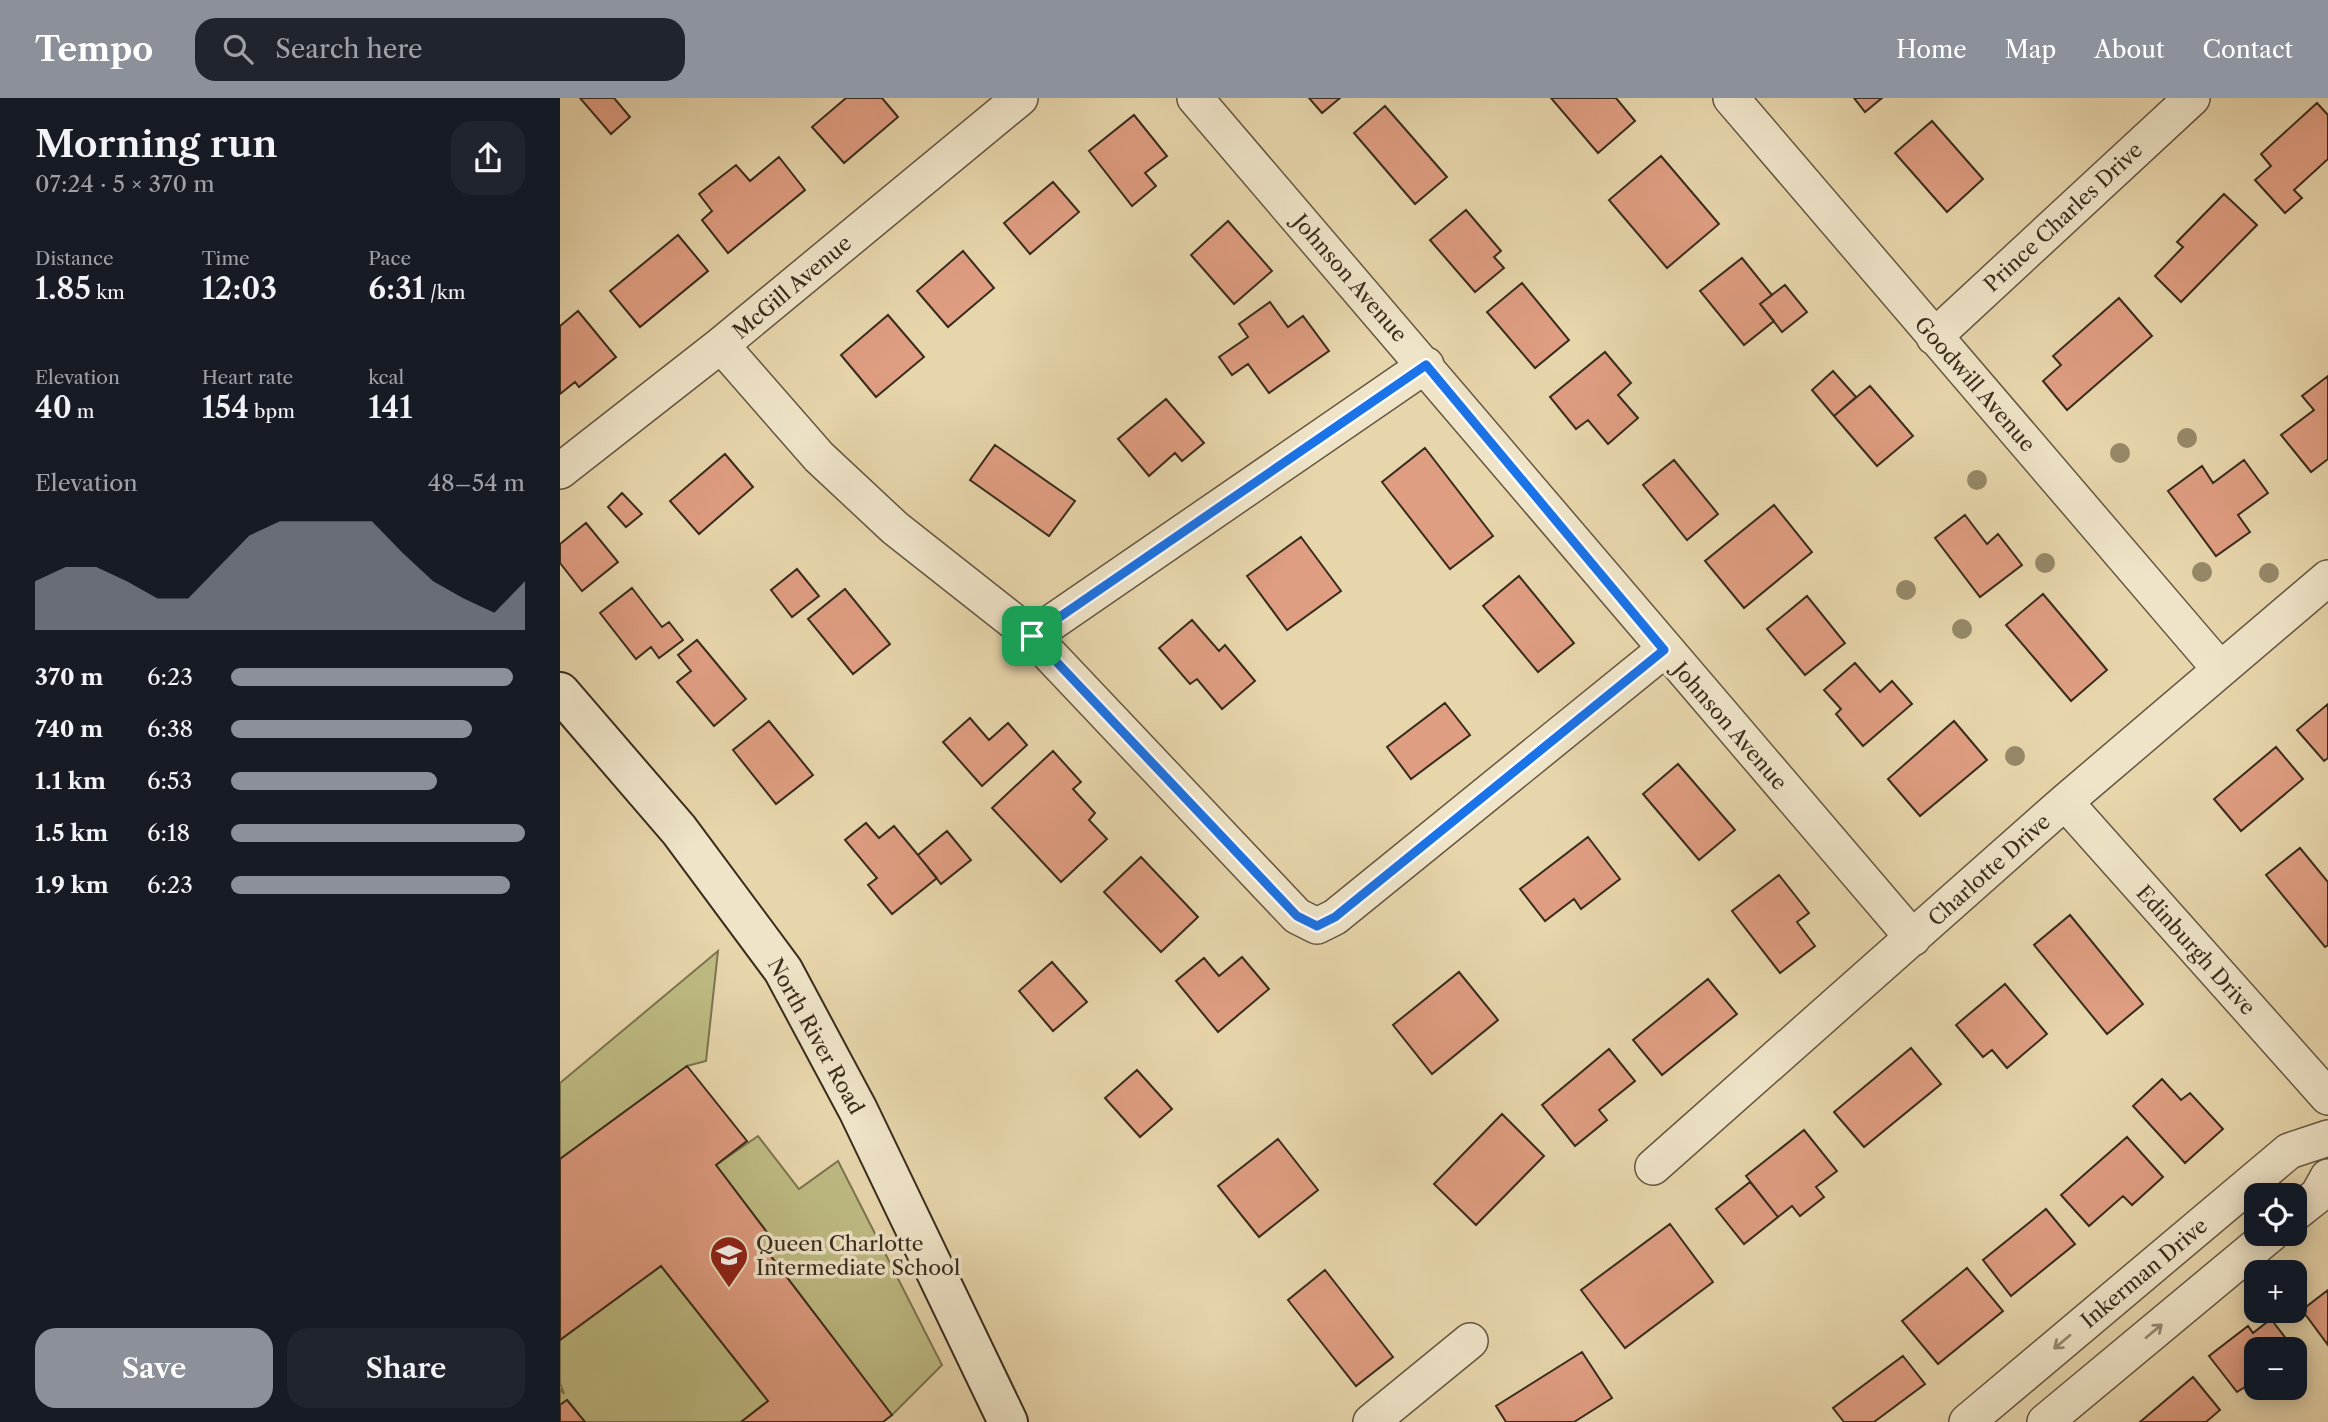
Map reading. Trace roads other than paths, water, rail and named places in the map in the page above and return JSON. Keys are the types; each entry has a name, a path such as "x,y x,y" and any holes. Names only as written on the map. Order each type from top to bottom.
{"main road":[{"name":"North River Road","path":"560,692 679,830 783,970 858,1110 1008,1422"}],"street":[{"name":"McGill Avenue","path":"560,471 721,345 1020,98"},
{"name":"Johnson Avenue","path":"1195,98 1426,365 1664,650 1913,938"},
{"name":"Goodwill Avenue","path":"1731,98 2220,669"},
{"name":"Prince Charles Drive","path":"1934,337 2192,98"},
{"path":"721,345 819,457 876,510 1032,636 1297,916 1317,926 1335,917 1664,650"},
{"path":"1032,636 1426,365"},
{"name":"Charlotte Drive","path":"1653,1167 2065,802 2328,578"},
{"name":"Edinburgh Drive","path":"2065,802 2328,1097"},
{"name":"Inkerman Drive","path":"1966,1422 2289,1151 2328,1138"},
{"path":"2307,1204 2318,1195 2328,1177"},
{"path":"2045,1422 2257,1246"},
{"path":"1371,1422 1470,1341"}],"place":[{"name":"Queen Charlotte Intermediate School","path":"729,1289"}]}
